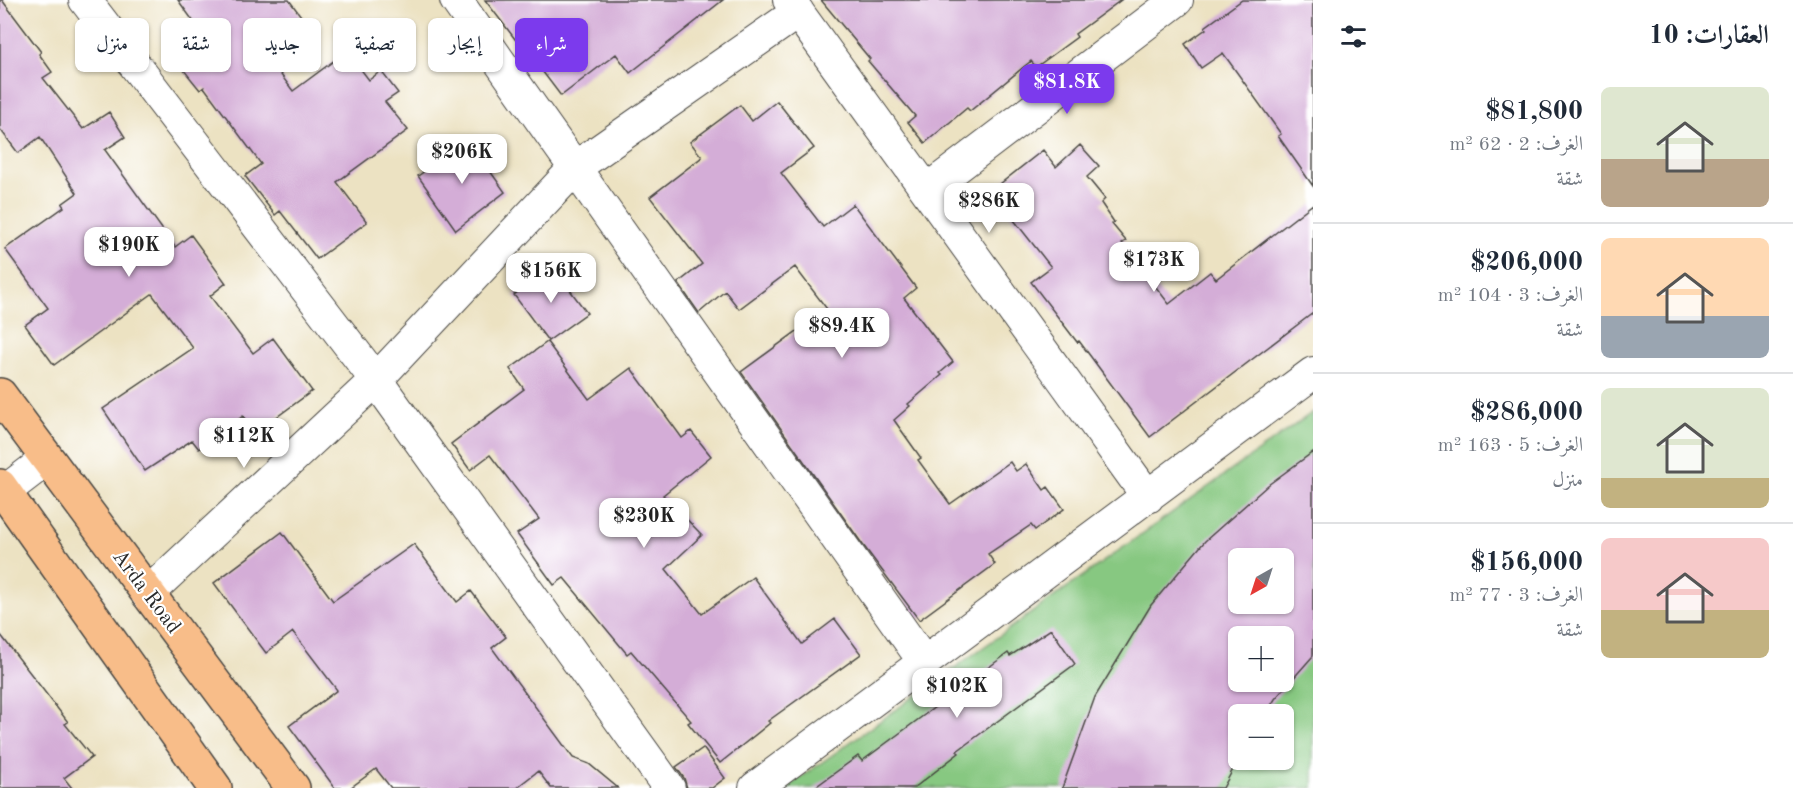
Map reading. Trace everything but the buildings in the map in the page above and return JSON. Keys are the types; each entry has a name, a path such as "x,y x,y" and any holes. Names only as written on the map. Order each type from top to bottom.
{"main road":[{"name":"Arda Road","path":"0,395 293,788"},
{"path":"1,491 215,788"}],"street":[{"path":"85,0 376,380 669,788"},
{"path":"456,0 925,663"},
{"path":"927,190 1177,0"},
{"path":"147,594 376,380 576,167 794,6 1148,497"},
{"path":"755,788 1313,374"},
{"path":"1,491 47,459"}],"green space":[{"path":"1313,412 1313,788 786,788"}]}
